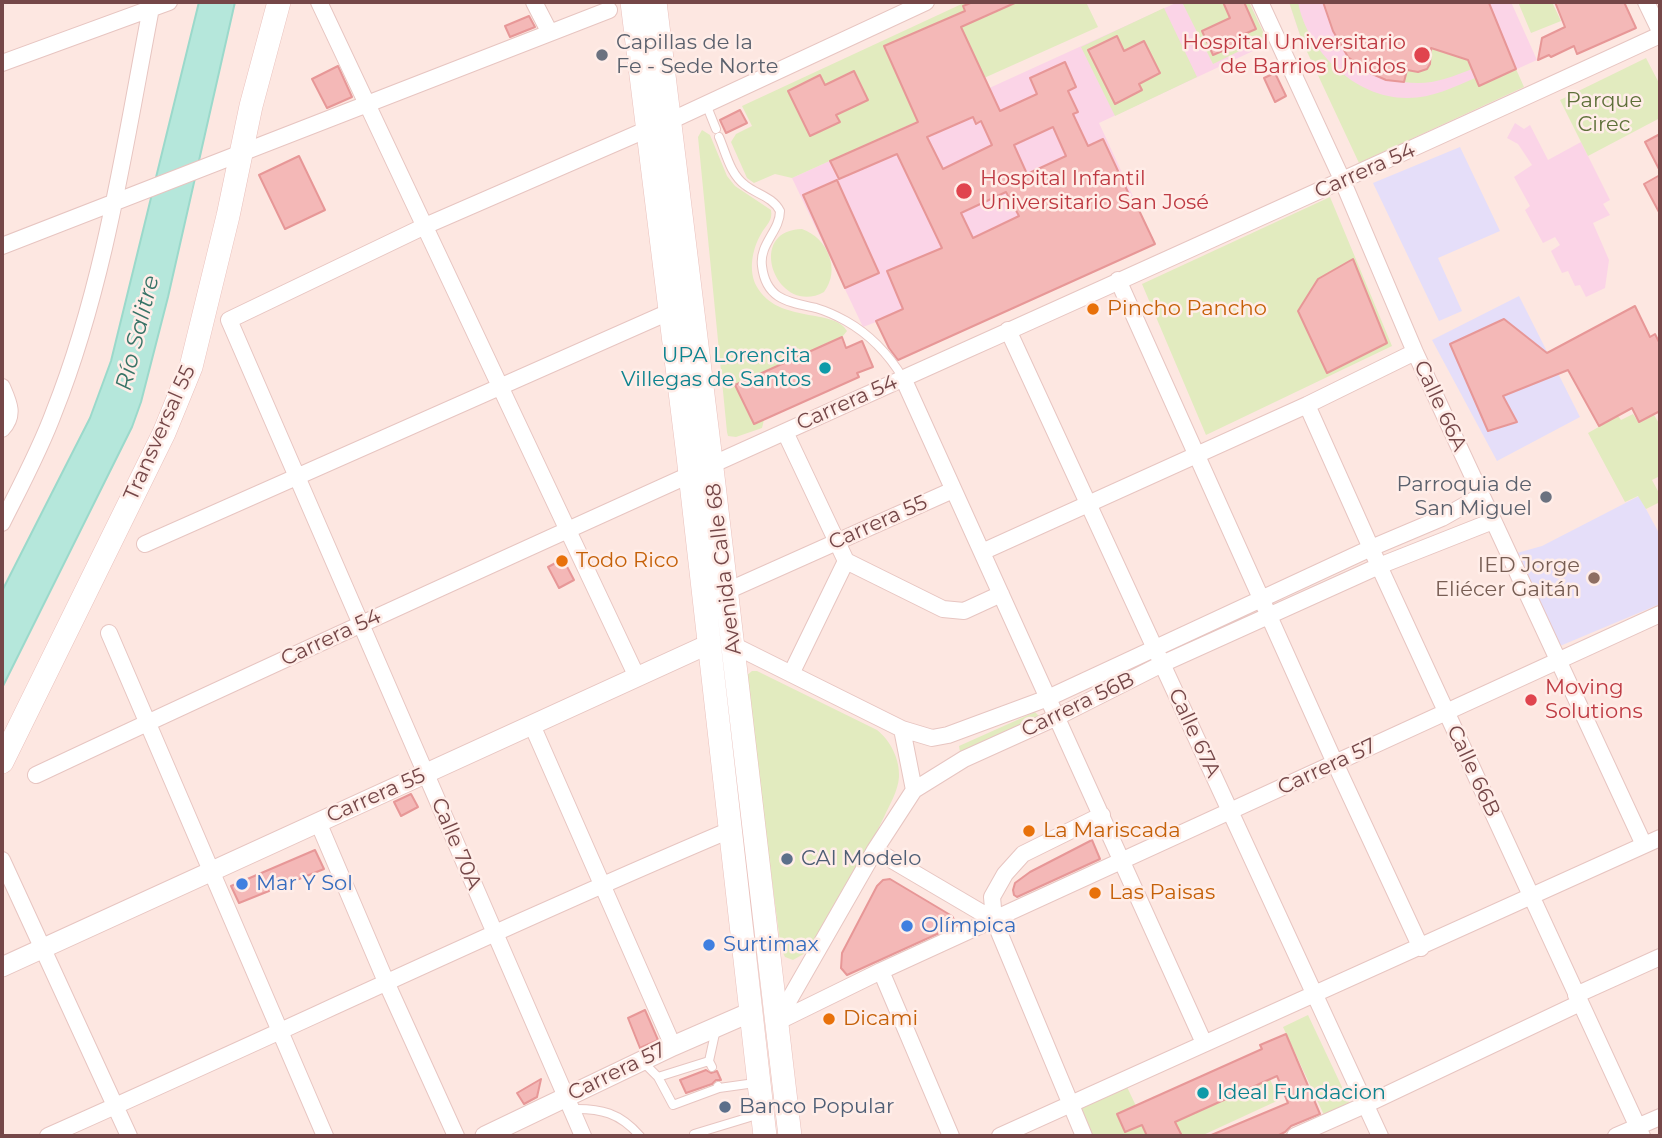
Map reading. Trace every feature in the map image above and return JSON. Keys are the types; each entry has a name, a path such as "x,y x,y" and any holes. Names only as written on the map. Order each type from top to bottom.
{"main road":[{"name":"Transversal 55","path":"2,762 186,384 205,312 233,156 251,106 279,2"},
{"name":"Avenida Calle 68","path":"632,2 764,1125"},
{"name":"Avenida Calle 68","path":"655,2 790,1136"},
{"path":"617,6 636,28"}],"street":[{"path":"2,63 169,2"},
{"path":"319,2 636,677"},
{"path":"534,2 550,33"},
{"path":"670,121 902,6 926,2"},
{"name":"Calle 66A","path":"1260,2 1343,181 1415,352 1644,845"},
{"path":"1646,2 1660,33"},
{"path":"2,246 617,6"},
{"path":"2,523 55,412 89,308 119,201 151,8"},
{"name":"Carrera 54","path":"36,775 902,378 1343,181 1660,33"},
{"path":"425,226 648,129"},
{"name":"Calle 70A","path":"425,226 229,320 583,1136"},
{"path":"1118,280 1421,948"},
{"path":"145,544 669,312"},
{"name":"Calle 67A","path":"1008,330 1380,1136"},
{"path":"982,552 1307,405 1415,352"},
{"path":"902,378 1204,1043"},
{"path":"2,387 10,406 9,418 4,427"},
{"name":"Calle 66B","path":"1307,405 1378,566 1640,1131"},
{"path":"785,432 846,562 943,609 964,611 1001,594"},
{"name":"Carrera 55","path":"727,591 953,490"},
{"name":"Carrera 56B","path":"733,645 902,729 932,738 1048,698 1371,548 1442,518 1481,496"},
{"name":"Carrera 56B","path":"777,1022 875,850 914,790 964,759 1057,717 1162,664 1271,617 1378,566 1493,521"},
{"path":"791,674 846,562"},
{"name":"Carrera 57","path":"777,1022 881,971 1660,614"},
{"path":"109,633 325,1136"},
{"name":"Carrera 55","path":"2,967 709,644"},
{"path":"532,725 673,1046"},
{"path":"902,729 914,790"},
{"path":"1084,1136 994,920 992,897 1005,874 1024,854 1101,815"},
{"path":"318,822 456,1136"},
{"path":"48,1136 387,984 601,884 730,830"},
{"path":"1000,1136 1660,838"},
{"path":"875,850 994,920"},
{"path":"2,860 130,1136"},
{"path":"1295,1136 1365,1105 1660,957"},
{"path":"881,971 951,1136"},
{"name":"Carrera 57","path":"485,1136 568,1103 642,1061 751,1012"},
{"path":"1616,1136 1640,1131 1660,1117"}],"lane":[{"path":"706,104 739,179 773,202 780,211 778,223 763,249 761,262 772,291 793,304 824,311 853,325 883,352 902,378"},
{"path":"658,1077 710,1064 717,1027"},
{"path":"642,1061 658,1077 673,1105 719,1087 759,1082"},
{"path":"568,1103 594,1108 628,1122 640,1136"},
{"path":"694,1134 764,1125"}],"shaded area":[{"name":"Hospital Infantil Universitario San José","path":"1178,2 1249,2 1268,44 1099,123 1155,244 895,361 876,322 863,327 792,178"},
{"name":"Hospital Universitario de Barrios Unidos","path":"1289,2 1511,2 1537,60 1452,101 1372,103 1302,41"},
{"path":"1515,123 1524,129 1530,125 1548,160 1581,142 1610,200 1603,204 1610,215 1593,223 1609,260 1605,288 1586,297 1580,285 1575,286 1568,271 1562,273 1551,251 1560,245 1555,237 1543,243 1525,210 1530,206 1514,177 1532,165 1518,144 1507,138"},
{"path":"1460,147 1500,231 1438,258 1462,311 1439,321 1373,183"},
{"path":"1519,296 1580,417 1497,461 1432,340"},
{"name":"IED Jorge Eliécer Gaitán","path":"1639,496 1660,535 1660,604 1560,646 1517,553 1542,546"}],"green space":[{"path":"966,2 1086,2 1098,27 984,78 956,15 884,46 918,121 792,178 775,174 754,183 747,178 731,142 736,134 752,126 742,106"},
{"path":"1182,2 1249,2 1266,38 1213,64"},
{"path":"1289,2 1298,2 1303,20 1323,54 1337,69 1370,90 1389,96 1417,98 1475,78 1479,86 1516,69 1524,87 1359,163 1302,41"},
{"path":"1518,2 1552,2 1561,21 1531,33"},
{"path":"1164,8 1197,77 1115,116 1081,47"},
{"path":"1426,46 1468,60 1472,69 1431,82 1404,82 1408,68 1418,72 1428,66 1430,59"},
{"name":"Parque Cirec","path":"1646,58 1660,85 1660,118 1588,156 1560,100"},
{"path":"702,130 710,135 727,176 735,186 771,210 770,220 753,253 752,268 757,287 766,299 778,306 831,320 841,324 847,331 842,337 736,384 754,424 764,420 762,428 736,437 728,436 727,432 698,137"},
{"path":"1330,197 1392,346 1206,435 1142,284"},
{"path":"802,229 811,233 825,247 831,265 829,283 824,292 807,297 793,293 781,284 774,271 771,256 774,243 784,233"},
{"path":"1633,414 1639,423 1654,415 1660,425 1660,476 1652,480 1660,495 1660,502 1646,509 1638,496 1625,502 1588,433 1618,416 1621,420"},
{"path":"757,671 877,730 893,750 899,770 895,792 866,851 807,952 793,960 785,957 781,949 746,683 746,676"},
{"path":"1035,712 1040,717 960,752 959,746"},
{"path":"1308,1015 1350,1104 1324,1115 1283,1027"},
{"path":"1270,1079 1279,1100 1201,1136 1182,1136 1175,1122"},
{"path":"1127,1087 1136,1106 1117,1115 1125,1132 1142,1125 1147,1136 1091,1136 1078,1109"}],"water":[{"name":"Río Salitre","path":"199,2 235,2 168,297 141,402 132,427 2,688 2,591 90,418 111,361"}],"building":[{"path":"973,2 1017,2 961,27 1000,111 1037,94 1030,78 1065,62 1076,87 1068,91 1078,112 1073,114 1088,146 1103,139 1155,244 898,360 876,321 903,309 887,271 942,248 897,154 839,179 830,161 918,122 884,46 965,11 963,6","holes":["973,117 976,124 981,121 992,145 943,169 927,137","1053,127 1066,156 1027,174 1014,145","1006,192 1019,216 973,238 961,213"]},
{"path":"1223,2 1244,2 1256,29 1240,36 1243,42 1213,55 1202,31 1230,18"},
{"path":"1323,2 1489,3 1516,69 1479,86 1468,60 1431,48 1427,69 1418,72 1407,70 1404,82 1386,80 1370,73 1348,57 1333,31"},
{"path":"1555,2 1624,2 1636,28 1577,54 1574,46 1538,60 1542,38 1565,27"},
{"path":"529,16 535,27 510,37 505,26"},
{"path":"1117,36 1124,51 1144,41 1160,73 1139,84 1142,90 1115,104 1088,50"},
{"path":"338,66 352,97 327,108 312,79"},
{"path":"854,71 868,100 836,115 840,122 810,136 788,91 820,75 825,85"},
{"path":"1275,73 1286,96 1275,102 1264,78"},
{"path":"740,110 747,123 726,133 720,120"},
{"path":"1660,134 1660,171 1645,142"},
{"path":"299,156 325,210 285,229 259,175"},
{"path":"1660,175 1660,214 1644,184"},
{"path":"837,180 879,273 845,288 803,195"},
{"path":"1353,259 1387,343 1327,373 1298,311 1318,279"},
{"path":"1635,306 1650,337 1655,334 1660,344 1660,411 1639,422 1632,408 1599,426 1568,370 1503,396 1517,422 1488,431 1450,344 1504,319 1547,353"},
{"path":"842,337 846,348 862,341 873,367 857,373 859,377 754,424 735,385"},
{"path":"563,559 574,580 559,588 548,567"},
{"path":"411,794 418,807 401,816 394,802"},
{"path":"1092,840 1100,859 1017,897 1014,895 1015,883 1030,872"},
{"path":"315,850 324,869 239,903 231,886"},
{"name":"Olímpica","path":"890,879 952,916 957,925 847,975 841,968 842,953 877,886 883,880"},
{"path":"645,1010 658,1040 640,1048 628,1018"},
{"name":"Ideal Fundacion","path":"1286,1034 1320,1114 1291,1126 1277,1136 1209,1136 1288,1103 1277,1076 1175,1122 1182,1136 1147,1136 1142,1125 1125,1132 1117,1114 1262,1049 1260,1045"},
{"path":"706,1070 711,1073 717,1071 721,1080 686,1093 680,1080"},
{"path":"541,1079 537,1097 524,1104 517,1093"}],"place":[{"name":"Capillas de la Fe - Sede Norte","path":"602,55"},
{"name":"Hospital Universitario de Barrios Unidos","path":"1422,55"},
{"name":"Hospital Infantil Universitario San José","path":"964,191"},
{"name":"Pincho Pancho","path":"1093,309"},
{"name":"UPA Lorencita Villegas de Santos","path":"825,368"},
{"name":"Parroquia de San Miguel","path":"1546,497"},
{"name":"Todo Rico","path":"562,561"},
{"name":"IED Jorge Eliécer Gaitán","path":"1594,578"},
{"name":"Moving Solutions","path":"1531,700"},
{"name":"La Mariscada","path":"1029,831"},
{"name":"CAI Modelo","path":"787,859"},
{"name":"Mar Y Sol","path":"242,884"},
{"name":"Las Paisas","path":"1095,893"},
{"name":"Olímpica","path":"907,926"},
{"name":"Surtimax","path":"709,945"},
{"name":"Dicami","path":"829,1019"},
{"name":"Ideal Fundacion","path":"1203,1093"},
{"name":"Banco Popular","path":"725,1107"}]}
